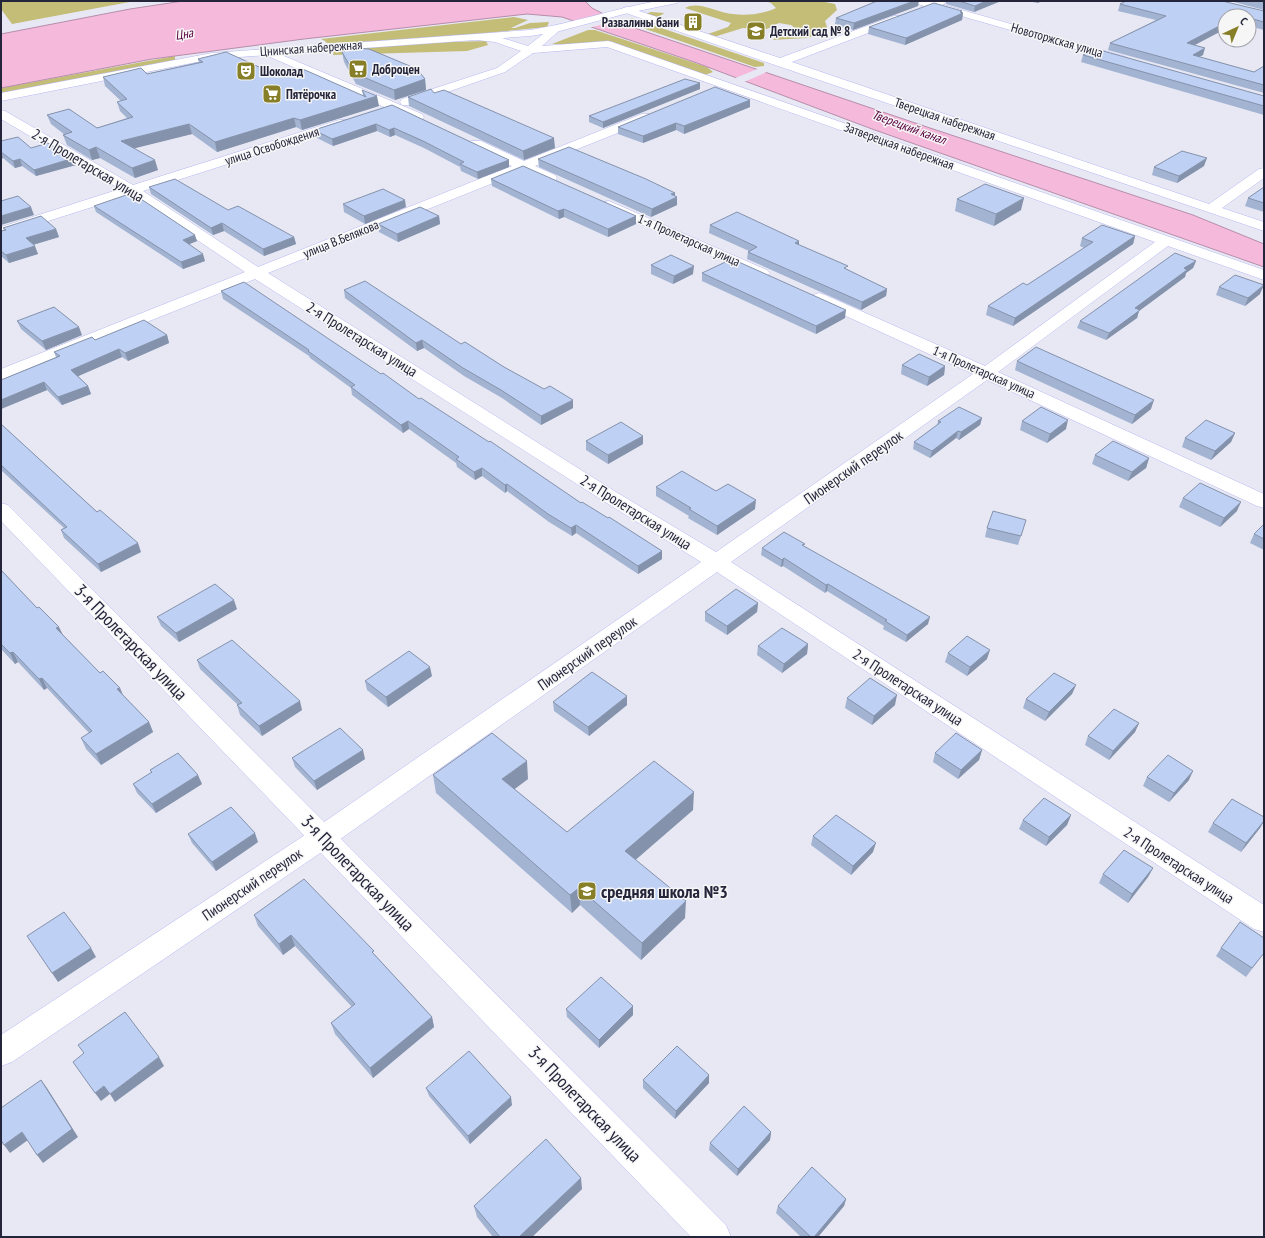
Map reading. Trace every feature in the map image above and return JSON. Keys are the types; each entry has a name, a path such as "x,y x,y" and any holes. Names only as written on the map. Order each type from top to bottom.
{"street":[{"name":"Цнинская набережная","path":"1,97 212,56 265,51 481,38 556,29 627,10 673,1"},
{"path":"779,63 916,8 937,3"},
{"name":"Новоторжская улица","path":"937,3 1133,62"},
{"name":"Тверецкая набережная","path":"627,10 1264,227"},
{"path":"379,111 501,70 530,50 556,29"},
{"path":"481,38 496,39 530,50"},
{"name":"Затверецкая набережная","path":"530,50 608,44 1264,275"},
{"path":"265,51 428,122"},
{"path":"704,93 725,84"},
{"name":"улица В.Белякова","path":"1,375 661,111"},
{"name":"2-я Пролетарская улица","path":"1,114 133,191 602,492 717,562 1264,920"},
{"name":"улица Освобождения","path":"1,232 133,191 356,118"},
{"path":"462,138 560,183"},
{"path":"1211,210 1264,172"},
{"name":"1-я Пролетарская улица","path":"596,199 777,280"},
{"name":"Пионерский переулок","path":"1,1052 323,837 986,373 1164,241"},
{"name":"1-я Пролетарская улица","path":"806,292 986,373 1264,502"},
{"name":"3-я Пролетарская улица","path":"1,509 714,1237"}],"shaded area":[{"path":"1,1 135,1 12,24 1,9"},
{"path":"765,1 820,1 835,4 837,10 825,21 827,27 826,33 806,38 773,40 778,32 799,31 791,25 779,23 767,29 743,28 717,36 741,45 739,47 643,15 651,12 664,13 659,17 708,34 728,27 731,23 685,8 696,5 727,13 744,15 760,13 776,8 771,3"},
{"path":"514,17 528,20 511,28 530,23 549,22 547,27 416,40 327,43 321,39"},
{"path":"632,18 764,63 764,66 755,67 624,21"},
{"path":"588,30 595,30 707,67 713,72 705,75 613,44 552,44"},
{"path":"486,41 488,45 467,51 333,55 334,51 344,47"},
{"path":"175,56 175,60 1,95 1,88"}],"water":[{"path":"183,1 585,1 592,8 623,24 1193,215 1264,244 1264,267 872,129 697,63 562,17 527,14 304,39 152,59 1,88 1,34 130,9"}],"pier":[{"path":"609,15 620,20 588,28 574,23"},
{"path":"760,68 769,71 742,83 733,79"}],"building":[{"path":"877,1 914,1 854,23 836,18"},
{"path":"959,1 986,1 975,6"},
{"path":"1126,1 1222,1 1251,8 1217,8 1217,27 1187,43 1205,48 1193,55 1254,72 1264,66 1264,85 1110,43 1166,16 1120,4"},
{"path":"934,3 962,11 960,12 963,13 906,38 869,27"},
{"path":"1257,9 1264,11 1264,22 1257,20"},
{"path":"353,48 369,49 417,69 425,79 394,90 354,73 342,52"},
{"path":"1096,49 1264,96 1264,106 1083,55"},
{"path":"226,52 270,72 280,69 305,70 366,97 362,90 377,96 300,120 294,118 215,142 189,124 121,141 155,160 132,168 96,147 89,150 63,135 72,132 47,115 69,109 97,128 133,117 117,102 127,99 103,77 141,68 147,74 203,62 198,59"},
{"path":"685,79 700,83 603,122 589,116"},
{"path":"715,87 750,100 684,126 676,123 643,136 618,127"},
{"path":"431,89 434,93 444,90 554,138 523,151 408,97"},
{"path":"392,105 509,160 477,172 460,164 464,162 394,128 389,130 376,124 332,139 314,130"},
{"path":"18,137 31,148 48,143 74,158 34,170 20,159 13,161 1,152 1,141"},
{"path":"569,147 646,179 675,193 671,194 677,197 652,209 538,159"},
{"path":"1182,151 1207,158 1179,176 1154,167"},
{"path":"523,166 636,216 608,229 564,209 558,211 491,179"},
{"path":"175,179 228,210 238,206 294,237 263,249 222,223 211,228 149,187"},
{"path":"985,184 1024,198 996,214 957,199"},
{"path":"1264,187 1264,203 1248,198"},
{"path":"383,189 405,200 364,216 343,204"},
{"path":"132,193 195,235 183,240 203,254 181,262 94,206"},
{"path":"18,196 31,207 1,216 1,201"},
{"path":"420,207 439,216 397,234 378,224"},
{"path":"737,212 799,241 795,243 848,266 844,268 887,289 862,302 748,252 757,247 710,225"},
{"path":"41,216 56,229 26,238 35,246 6,255 1,251 1,231 6,230 3,228"},
{"path":"1102,225 1135,236 1015,318 988,306 1023,283 1027,285 1093,242 1082,238"},
{"path":"1175,253 1196,261 1184,268 1187,270 1135,308 1140,310 1109,333 1080,321"},
{"path":"671,255 694,266 674,276 651,265"},
{"path":"732,259 846,310 816,326 702,273"},
{"path":"1235,275 1264,285 1248,298 1219,287"},
{"path":"365,281 461,344 465,342 504,367 544,389 550,386 573,400 541,416 463,368 422,340 416,343 344,290"},
{"path":"244,282 381,374 383,373 419,399 421,398 489,442 490,441 581,503 582,502 608,518 609,517 662,551 638,566 576,525 571,528 548,514 482,468 474,472 456,459 459,457 408,421 401,425 351,387 355,385 308,351 309,350 221,291"},
{"path":"54,307 79,327 42,341 17,321"},
{"path":"144,320 167,335 125,353 119,349 71,370 88,386 58,397 44,382 1,400 1,380 60,356 54,352 92,337 95,340"},
{"path":"1036,347 1154,400 1135,415 1017,361"},
{"path":"919,354 945,366 929,377 902,365"},
{"path":"959,407 982,418 961,432 958,431 932,451 914,442 941,422 938,421"},
{"path":"1041,407 1068,420 1050,434 1022,421"},
{"path":"1206,420 1235,433 1215,451 1185,438"},
{"path":"621,422 643,436 608,455 586,441"},
{"path":"1,424 97,512 100,510 138,543 98,564 61,530 67,527 1,465"},
{"path":"1113,441 1149,458 1132,472 1095,455"},
{"path":"682,471 716,491 728,484 756,500 717,526 656,487"},
{"path":"1200,483 1241,502 1224,518 1183,498"},
{"path":"993,511 1026,520 1021,536 987,528"},
{"path":"1264,524 1264,539 1254,534"},
{"path":"784,532 805,544 802,545 930,617 907,635 885,621 887,620 828,584 826,585 784,558 782,560 762,548"},
{"path":"1,570 37,608 39,607 59,627 56,628 100,673 103,671 120,688 117,689 149,722 96,754 81,738 92,731 42,678 39,679 13,652 10,653 1,644"},
{"path":"215,584 234,600 176,633 157,617"},
{"path":"736,589 758,603 727,626 705,612"},
{"path":"782,628 808,644 784,664 758,646"},
{"path":"967,636 990,650 970,667 948,653"},
{"path":"232,640 300,701 259,726 237,705 242,703 197,660"},
{"path":"409,651 430,667 386,697 365,681"},
{"path":"592,672 627,696 588,727 553,702"},
{"path":"1054,673 1076,685 1049,712 1026,699"},
{"path":"870,678 897,695 874,716 847,698"},
{"path":"1114,709 1139,723 1113,751 1088,736"},
{"path":"340,728 363,750 314,781 292,758"},
{"name":"средняя школа №3","path":"492,733 527,761 502,779 567,832 654,761 694,792 625,851 686,901 642,943 579,888 570,895 433,775"},
{"path":"956,733 982,750 961,770 935,753"},
{"path":"178,753 198,775 152,804 133,784 152,772 150,770"},
{"path":"1168,755 1193,771 1174,793 1147,777"},
{"path":"1044,798 1071,815 1049,837 1023,820"},
{"path":"1232,799 1264,817 1264,821 1246,843 1213,823"},
{"path":"231,807 255,833 212,862 188,834"},
{"path":"836,815 876,843 853,866 813,836"},
{"path":"1124,850 1153,868 1132,894 1103,874"},
{"path":"304,879 374,951 372,952 432,1017 370,1068 331,1023 355,1004 291,935 279,944 254,915"},
{"path":"64,912 91,948 52,973 27,936"},
{"path":"1240,922 1264,938 1264,953 1252,968 1221,948"},
{"path":"601,977 633,1006 599,1040 566,1009"},
{"path":"125,1012 159,1057 110,1094 104,1086 95,1093 73,1062 84,1053 78,1045"},
{"path":"677,1046 709,1075 676,1111 643,1080"},
{"path":"469,1051 511,1097 468,1136 426,1088"},
{"path":"41,1080 72,1129 37,1155 22,1132 4,1145 1,1140 1,1108"},
{"path":"744,1106 771,1132 738,1169 710,1143"},
{"path":"546,1139 581,1178 519,1237 500,1237 474,1206"},
{"path":"812,1167 846,1199 814,1237 811,1237 778,1206"}],"place":[{"name":"Развалины бани","path":"693,22"},
{"name":"Детский сад № 8","path":"756,31"},
{"name":"Доброцен","path":"358,69"},
{"name":"Шоколад","path":"246,71"},
{"name":"Пятёрочка","path":"272,94"},
{"name":"средняя школа №3","path":"587,891"}],"water label":[{"name":"Цна","path":"184,34"},
{"name":"Тверецкий канал","path":"909,127"}]}
